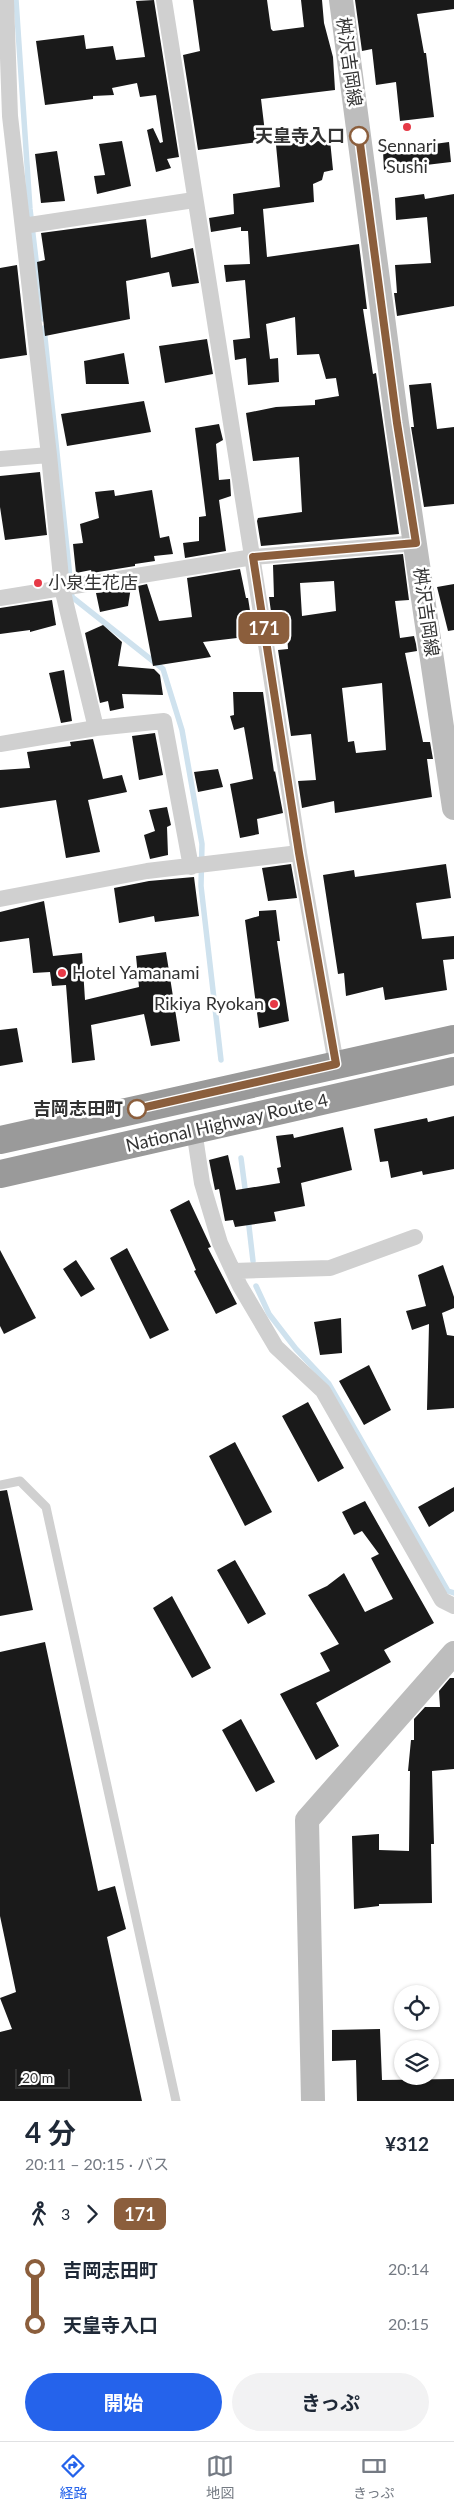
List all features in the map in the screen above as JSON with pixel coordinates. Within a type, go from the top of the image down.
[{"type":"highway","name":"National Highway Route 4","points":[[0,1140],[454,1039]]},
{"type":"highway","name":"National Highway Route 4","points":[[0,1174],[454,1071]]},
{"type":"main road","name":"桝沢吉岡線","points":[[341,0],[397,423],[454,808]]},
{"type":"main road","points":[[312,2101],[307,1820],[454,1653]]},
{"type":"street","points":[[6,0],[5,117],[24,226],[62,588],[96,728]]},
{"type":"street","points":[[164,0],[194,200],[253,557],[299,853],[336,1064]]},
{"type":"street","points":[[24,226],[194,200]]},
{"type":"street","points":[[0,459],[49,455]]},
{"type":"street","points":[[0,598],[253,557],[416,543]]},
{"type":"street","points":[[0,744],[96,728],[164,721],[192,867]]},
{"type":"street","points":[[0,899],[147,871],[299,853]]},
{"type":"street","points":[[194,1130],[202,1183],[220,1243],[233,1271],[276,1347],[323,1391],[442,1600],[454,1606]]},
{"type":"street","points":[[233,1271],[330,1268],[415,1237]]},
{"type":"lane","points":[[0,1485],[20,1481],[46,1507],[176,2101]]},
{"type":"building","points":[[154,0],[179,157],[167,159],[171,168],[156,172],[147,130],[153,128],[160,143],[163,142],[156,95],[140,97],[137,83],[112,88],[114,95],[93,96],[93,99],[45,105],[36,41],[84,35],[86,49],[113,46],[116,60],[145,57],[136,1]]},
{"type":"building","points":[[193,0],[267,0],[271,29],[273,31],[304,27],[301,0],[322,0],[324,23],[333,57],[335,90],[261,99],[266,141],[198,150],[183,55],[200,51]]},
{"type":"building","points":[[355,0],[454,0],[454,9],[417,14],[424,53],[426,53],[434,117],[400,121],[396,82],[376,85],[372,49],[362,51]]},
{"type":"building","points":[[330,140],[333,170],[324,172],[322,180],[313,184],[314,202],[263,209],[267,257],[359,244],[367,309],[363,309],[373,374],[376,373],[399,534],[261,546],[258,518],[302,512],[299,457],[253,461],[246,413],[276,407],[315,405],[315,400],[339,396],[336,378],[326,379],[319,354],[297,355],[295,317],[266,324],[270,359],[278,358],[279,382],[248,385],[246,358],[235,360],[233,340],[250,338],[245,280],[226,282],[224,265],[250,264],[248,231],[241,231],[241,227],[211,232],[209,218],[234,214],[233,194],[280,187],[276,145]]},
{"type":"building","points":[[122,141],[131,186],[97,194],[94,176],[105,175],[99,144]]},
{"type":"building","points":[[449,142],[451,162],[384,170],[383,151]]},
{"type":"building","points":[[57,151],[65,201],[41,203],[35,154]]},
{"type":"building","points":[[424,194],[425,199],[454,194],[454,306],[397,316],[394,293],[397,293],[395,265],[431,263],[427,217],[396,220],[395,198]]},
{"type":"building","points":[[146,219],[151,258],[193,248],[199,283],[172,287],[169,272],[126,281],[130,319],[45,336],[37,262],[45,260],[41,233]]},
{"type":"building","points":[[17,265],[27,355],[0,359],[0,268]]},
{"type":"building","points":[[207,339],[213,374],[165,383],[159,346]]},
{"type":"building","points":[[124,353],[129,384],[86,384],[84,361]]},
{"type":"building","points":[[431,383],[437,429],[454,427],[454,504],[424,507],[411,427],[414,427],[409,385]]},
{"type":"building","points":[[144,401],[151,432],[67,446],[61,414]]},
{"type":"building","points":[[219,424],[223,440],[216,444],[219,480],[230,479],[231,496],[219,500],[226,551],[185,558],[183,543],[199,541],[199,517],[206,516],[195,428]]},
{"type":"building","points":[[40,472],[47,535],[5,540],[0,507],[0,476]]},
{"type":"building","points":[[114,490],[115,496],[152,490],[160,538],[169,536],[173,554],[154,556],[155,561],[135,564],[135,566],[92,573],[91,570],[76,573],[73,544],[83,543],[80,524],[99,518],[95,492]]},
{"type":"building","points":[[403,554],[409,600],[395,601],[400,638],[414,636],[416,644],[417,651],[405,653],[423,742],[430,742],[433,759],[427,759],[432,797],[335,813],[334,801],[302,808],[298,781],[316,780],[311,734],[291,736],[278,650],[288,649],[286,620],[272,619],[269,597],[274,597],[273,565]],"holes":[[[334,581],[336,611],[302,616],[300,583]],[[382,683],[386,750],[356,753],[354,741],[348,742],[342,688]]]},
{"type":"building","points":[[240,569],[246,598],[248,598],[254,636],[203,642],[211,657],[153,666],[138,586],[147,584],[159,621],[192,617],[187,578]]},
{"type":"building","points":[[454,584],[454,630],[448,631],[437,587]]},
{"type":"building","points":[[131,587],[128,606],[100,612],[96,593]]},
{"type":"building","points":[[52,600],[56,625],[30,632],[30,630],[0,634],[0,608]]},
{"type":"building","points":[[103,625],[122,642],[118,666],[154,669],[160,675],[163,695],[122,694],[124,708],[110,711],[108,701],[100,703],[85,633]]},
{"type":"building","points":[[64,670],[72,721],[61,723],[49,673]]},
{"type":"building","points":[[233,692],[263,692],[274,772],[283,813],[257,819],[259,834],[240,838],[230,784],[253,779],[244,727],[234,730],[230,716],[234,715]]},
{"type":"building","points":[[155,733],[163,775],[139,780],[132,736]]},
{"type":"building","points":[[93,739],[103,779],[122,775],[127,792],[88,800],[100,852],[66,858],[56,800],[0,808],[0,770],[30,768],[27,752],[71,746],[70,742]]},
{"type":"building","points":[[218,769],[223,787],[198,792],[194,772]]},
{"type":"building","points":[[167,807],[171,825],[167,827],[168,855],[150,859],[144,835],[155,831],[149,810]]},
{"type":"building","points":[[291,864],[297,898],[268,901],[262,868]]},
{"type":"building","points":[[446,864],[451,898],[416,903],[422,939],[454,936],[454,959],[443,960],[447,990],[385,1000],[383,987],[346,996],[344,973],[338,974],[323,875],[354,870],[355,877]]},
{"type":"building","points":[[194,877],[199,916],[155,922],[154,916],[119,923],[114,888],[149,881]]},
{"type":"building","points":[[44,901],[53,956],[82,953],[85,1000],[139,987],[136,956],[166,952],[180,1041],[151,1046],[144,1014],[91,1025],[95,1060],[72,1063],[66,985],[52,986],[50,972],[33,973],[29,938],[0,942],[0,912]]},
{"type":"building","points":[[276,910],[280,941],[277,941],[289,1021],[259,1028],[245,920],[259,916],[259,911]]},
{"type":"building","points":[[17,1028],[23,1062],[0,1066],[0,1030]]},
{"type":"building","points":[[454,1116],[454,1169],[423,1175],[422,1171],[391,1178],[388,1161],[380,1162],[374,1129],[427,1118],[428,1122]]},
{"type":"building","points":[[343,1127],[352,1170],[301,1183],[305,1206],[274,1212],[276,1221],[235,1227],[233,1220],[225,1221],[219,1189],[215,1190],[209,1160],[228,1155],[236,1190],[280,1183],[277,1168],[281,1167],[276,1136],[293,1134],[294,1138]]},
{"type":"building","points":[[189,1200],[211,1247],[208,1248],[237,1304],[216,1314],[194,1271],[196,1270],[170,1210]]},
{"type":"building","points":[[127,1248],[169,1330],[150,1339],[110,1258]]},
{"type":"building","points":[[0,1250],[36,1318],[4,1334],[0,1326]]},
{"type":"building","points":[[76,1260],[95,1289],[81,1297],[63,1269]]},
{"type":"building","points":[[443,1265],[454,1297],[454,1308],[442,1313],[447,1335],[454,1336],[454,1408],[427,1410],[429,1324],[412,1330],[406,1311],[426,1306],[418,1275]]},
{"type":"building","points":[[341,1318],[342,1353],[320,1355],[314,1322]]},
{"type":"building","points":[[369,1365],[391,1410],[364,1425],[339,1381]]},
{"type":"building","points":[[308,1402],[344,1468],[318,1482],[282,1416]]},
{"type":"building","points":[[235,1442],[272,1512],[245,1526],[209,1456]]},
{"type":"building","points":[[454,1487],[454,1511],[429,1527],[418,1507]]},
{"type":"building","points":[[7,1490],[33,1610],[0,1616],[0,1491]]},
{"type":"building","points":[[365,1501],[434,1623],[384,1650],[391,1662],[316,1703],[339,1746],[316,1760],[280,1694],[330,1671],[320,1653],[339,1644],[308,1595],[327,1586],[344,1573],[365,1612],[393,1599],[371,1558],[379,1554],[362,1531],[354,1535],[342,1512]]},
{"type":"building","points":[[235,1560],[266,1614],[248,1624],[217,1570]]},
{"type":"building","points":[[172,1596],[211,1668],[192,1678],[153,1608]]},
{"type":"building","points":[[45,1642],[98,1891],[115,1886],[126,1929],[107,1937],[142,2101],[0,2101],[0,2032],[12,2029],[0,1998],[16,1992],[0,1916],[0,1652]]},
{"type":"building","points":[[450,1678],[454,1678],[454,1769],[432,1771],[434,1844],[431,1844],[432,1903],[379,1904],[379,1906],[354,1909],[352,1836],[379,1834],[379,1850],[409,1851],[410,1771],[408,1771],[411,1740],[414,1740],[414,1719],[425,1707],[440,1707],[439,1691]]},
{"type":"building","points":[[241,1719],[275,1782],[256,1792],[222,1730]]},
{"type":"building","points":[[380,2029],[382,2080],[394,2080],[394,2085],[439,2085],[439,2079],[454,2079],[454,2101],[357,2101],[356,2060],[332,2061],[332,2030]]},
{"type":"waterway","points":[[16,0],[30,209],[43,319]]},
{"type":"waterway","points":[[44,328],[72,597],[163,669],[182,730],[202,844],[201,886],[221,1060]]},
{"type":"waterway","points":[[241,1158],[246,1196]]},
{"type":"waterway","points":[[248,1218],[253,1261]]},
{"type":"waterway","points":[[256,1286],[269,1314],[296,1349],[329,1384],[448,1591],[454,1593]]},
{"type":"bus line","name":"171","points":[[137,1109],[336,1064],[299,853],[253,557],[416,543],[397,423],[359,136]]},
{"type":"place","name":"Sennari Sushi","points":[[407,127]]},
{"type":"place","name":"天皇寺入口","points":[[359,136]]},
{"type":"place","name":"小泉生花店","points":[[38,583]]},
{"type":"place","name":"Hotel Yamanami","points":[[62,973]]},
{"type":"place","name":"Rikiya Ryokan","points":[[274,1004]]},
{"type":"place","name":"吉岡志田町","points":[[137,1109]]}]
